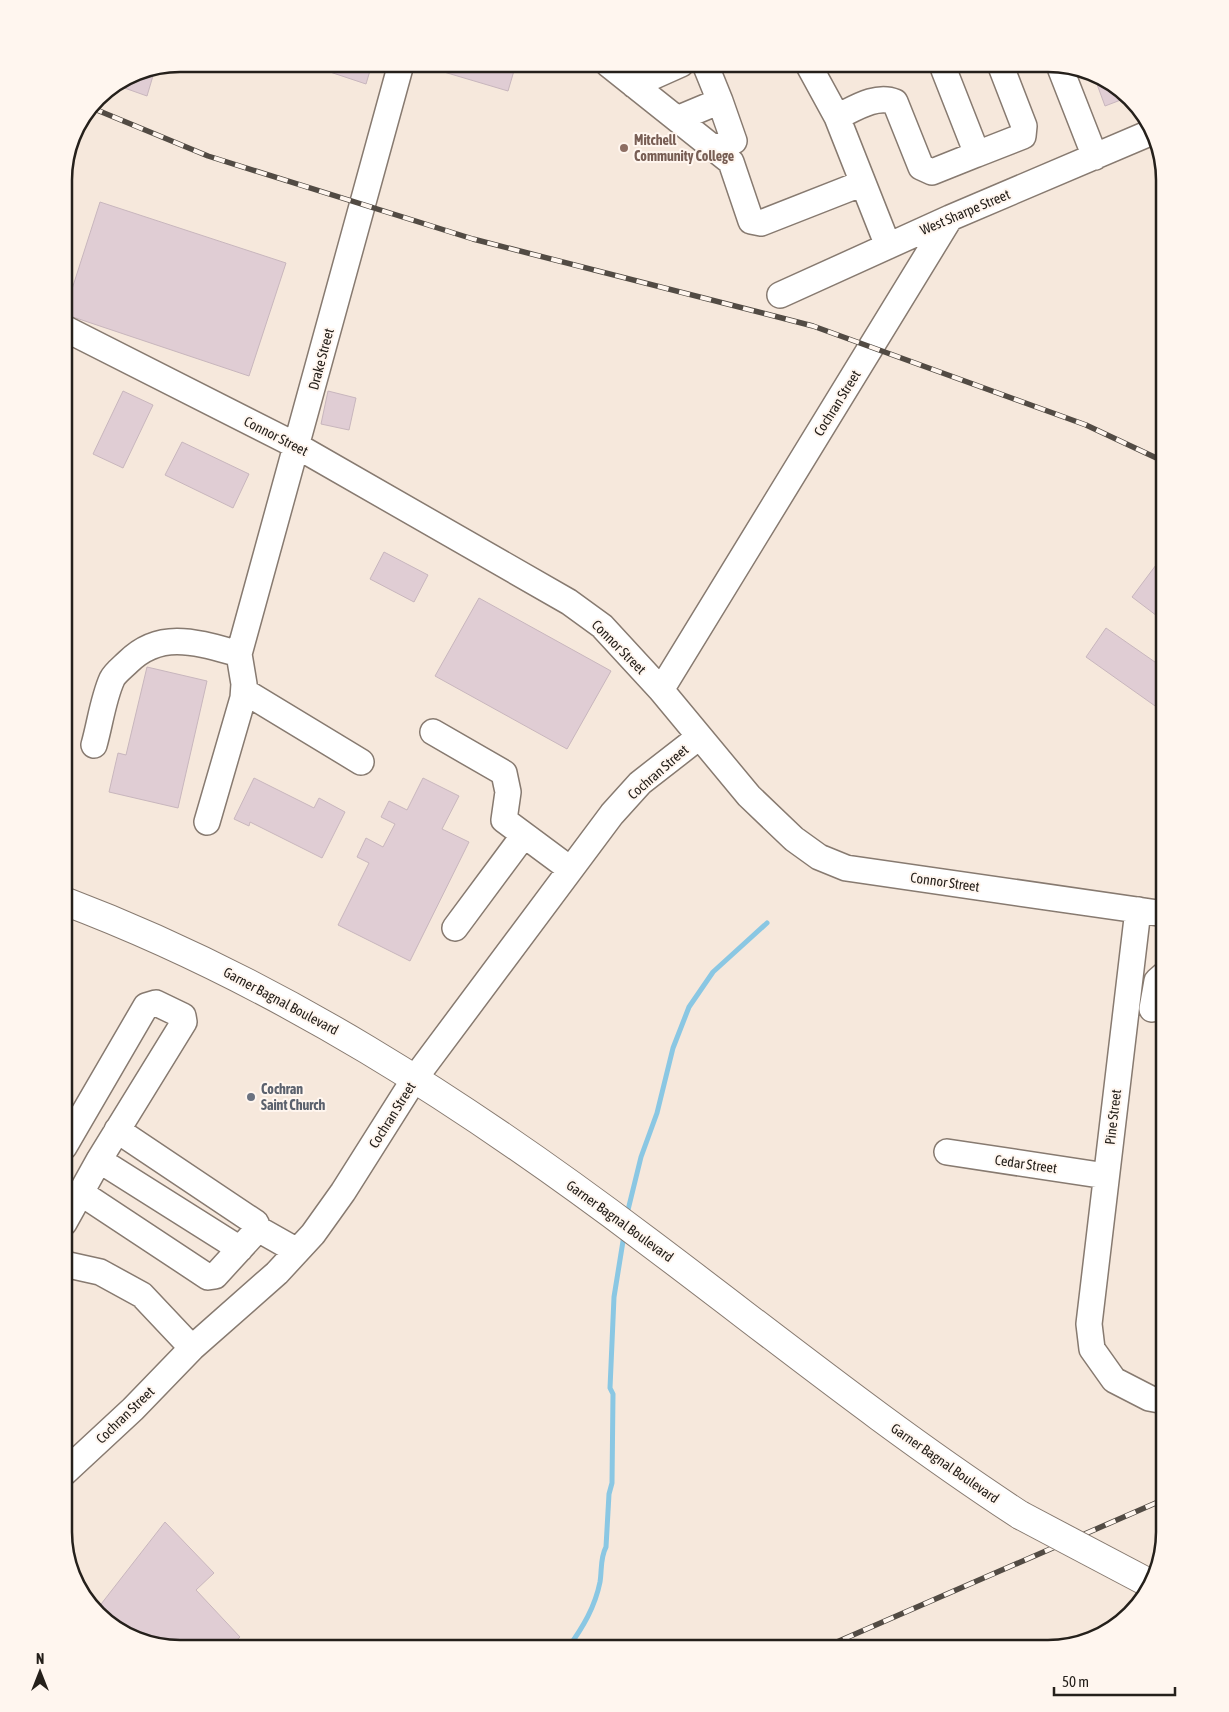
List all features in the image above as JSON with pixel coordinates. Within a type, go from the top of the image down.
[{"type":"highway","name":"Garner Bagnal Boulevard","points":[[73,905],[116,922],[257,986],[337,1030],[415,1078],[496,1132],[618,1219],[898,1432],[1020,1515],[1145,1580]]},
{"type":"street","name":"Drake Street","points":[[239,654],[298,446],[399,73]]},
{"type":"street","points":[[620,73],[731,162],[751,221],[760,223],[863,183]]},
{"type":"street","points":[[634,84],[660,73]]},
{"type":"street","points":[[709,73],[734,141],[713,148]]},
{"type":"street","points":[[813,73],[836,117],[888,246]]},
{"type":"street","points":[[945,73],[977,154]]},
{"type":"street","points":[[836,117],[864,104],[886,98],[895,102],[920,166],[932,172],[1023,136],[1024,126],[1003,73]]},
{"type":"street","points":[[1062,74],[1095,157]]},
{"type":"street","points":[[677,119],[720,101]]},
{"type":"street","name":"West Sharpe Street","points":[[780,295],[950,218],[1146,135]]},
{"type":"street","name":"Cochran Street","points":[[661,690],[950,218]]},
{"type":"street","name":"Connor Street","points":[[73,333],[298,446],[569,602],[602,626],[661,690],[749,796],[794,840],[819,857],[846,868],[1156,913]]},
{"type":"street","points":[[94,745],[112,678],[135,655],[156,645],[177,640],[239,654],[244,691],[207,822]]},
{"type":"street","points":[[244,691],[360,762]]},
{"type":"street","points":[[433,732],[504,773],[508,792],[504,820],[570,869]]},
{"type":"street","name":"Cochran Street","points":[[73,1465],[133,1409],[192,1348],[277,1272],[313,1234],[343,1192],[415,1078],[612,814],[640,783],[699,737]]},
{"type":"street","points":[[456,928],[524,835]]},
{"type":"street","name":"Pine Street","points":[[1138,910],[1089,1324],[1092,1349],[1114,1380],[1149,1398],[1156,1399]]},
{"type":"street","points":[[73,1132],[146,1006],[156,1003],[183,1016],[184,1022],[73,1200]]},
{"type":"street","points":[[1126,1005],[1156,1010]]},
{"type":"street","points":[[117,1130],[256,1223],[258,1229],[298,1251]]},
{"type":"street","name":"Cedar Street","points":[[947,1152],[1106,1176]]},
{"type":"street","points":[[99,1160],[240,1250]]},
{"type":"street","points":[[73,1207],[208,1277],[215,1276],[258,1229]]},
{"type":"street","points":[[73,1266],[100,1272],[142,1295],[192,1348]]},
{"type":"building","points":[[333,73],[369,73],[366,84]]},
{"type":"building","points":[[447,73],[513,73],[508,91]]},
{"type":"building","points":[[153,76],[147,96],[125,88]]},
{"type":"building","points":[[1097,85],[1120,100],[1105,106]]},
{"type":"building","points":[[100,202],[286,263],[249,376],[73,317],[73,286]]},
{"type":"building","points":[[123,391],[153,405],[123,468],[93,454]]},
{"type":"building","points":[[328,391],[356,398],[349,430],[321,424]]},
{"type":"building","points":[[182,442],[249,474],[233,508],[165,475]]},
{"type":"building","points":[[384,552],[428,575],[414,602],[370,579]]},
{"type":"building","points":[[1156,565],[1156,615],[1132,597]]},
{"type":"building","points":[[479,598],[611,671],[567,749],[435,676]]},
{"type":"building","points":[[1106,628],[1156,663],[1156,707],[1086,657]]},
{"type":"building","points":[[147,667],[207,681],[178,808],[109,792],[118,753],[126,755]]},
{"type":"building","points":[[254,778],[314,808],[319,798],[345,812],[322,858],[250,822],[249,826],[234,819]]},
{"type":"building","points":[[423,778],[459,796],[442,829],[469,842],[410,961],[338,925],[369,863],[357,857],[366,838],[383,847],[395,824],[381,817],[389,801],[407,810]]},
{"type":"building","points":[[165,1522],[214,1573],[196,1590],[240,1637],[238,1639],[174,1639],[153,1636],[127,1625],[101,1604]]},
{"type":"waterway","points":[[627,1214],[641,1157],[657,1113],[673,1048],[689,1007],[713,972],[767,923]]},
{"type":"waterway","points":[[573,1639],[595,1600],[606,1547],[609,1494],[612,1483],[613,1394],[610,1388],[614,1297],[624,1235]]},
{"type":"railway","points":[[98,110],[208,156],[473,239],[813,326],[1086,425],[1156,458]]},
{"type":"railway","points":[[842,1640],[1156,1503]]},
{"type":"place","name":"Mitchell Community College","points":[[624,148]]},
{"type":"place","name":"Cochran Saint Church","points":[[251,1097]]}]
